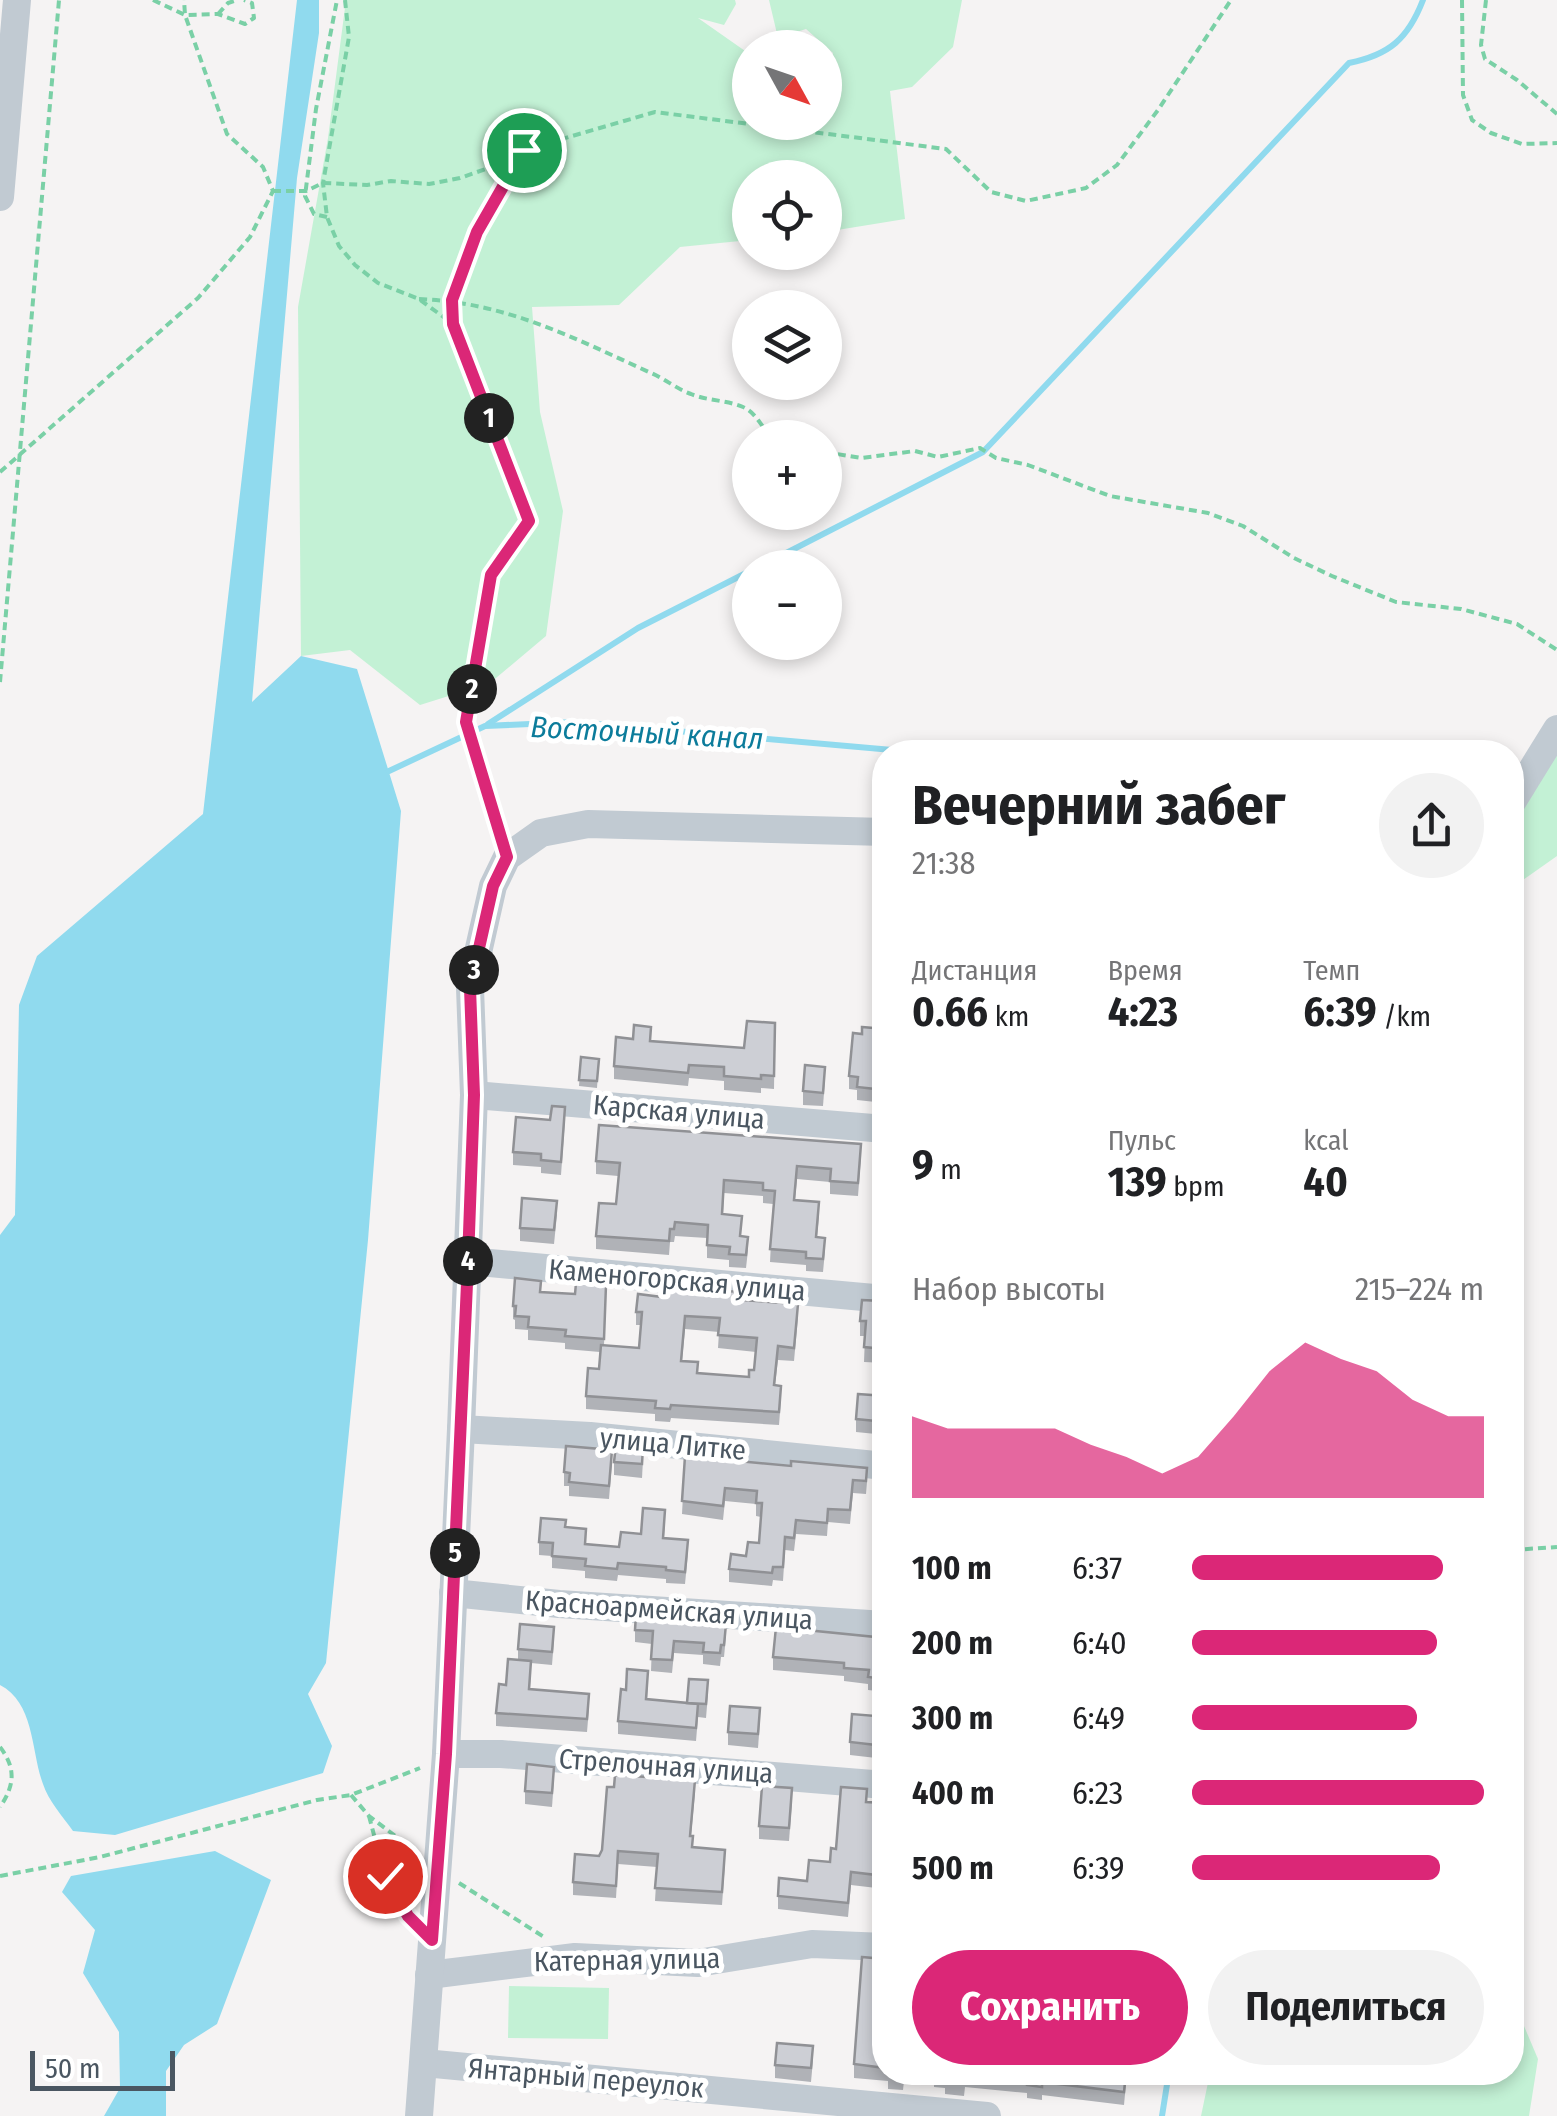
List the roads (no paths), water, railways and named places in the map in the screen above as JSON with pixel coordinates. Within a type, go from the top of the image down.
[{"type":"street","points":[[0,197],[12,1]]},
{"type":"street","points":[[1524,783],[1557,729]]},
{"type":"street","points":[[418,2116],[446,1754],[454,1593],[474,1095],[470,988],[493,886],[507,857],[541,834],[588,824],[872,832]]},
{"type":"street","name":"Карская улица","points":[[474,1095],[872,1128]]},
{"type":"street","name":"Каменогорская улица","points":[[468,1261],[872,1298]]},
{"type":"street","name":"улица Литке","points":[[461,1429],[590,1436],[872,1465]]},
{"type":"street","name":"Красноармейская улица","points":[[454,1593],[872,1625]]},
{"type":"street","name":"Стрелочная улица","points":[[446,1754],[520,1755],[872,1784]]},
{"type":"street","name":"Катерная улица","points":[[429,1975],[575,1957],[698,1963],[812,1944],[872,1947]]},
{"type":"street","name":"Янтарный переулок","points":[[424,2063],[986,2116]]},
{"type":"water","points":[[297,0],[319,0],[319,33],[297,178],[252,702],[301,656],[357,669],[401,811],[368,1240],[326,1663],[308,1694],[332,1746],[323,1773],[115,1835],[73,1831],[45,1790],[20,1704],[0,1685],[0,1235],[15,1215],[19,1005],[37,956],[203,814]]},
{"type":"water","points":[[215,1851],[271,1880],[217,2024],[184,2045],[166,2071],[166,2116],[104,2116],[120,2088],[119,2032],[83,1973],[95,1930],[62,1892],[71,1876]]},
{"type":"waterway","points":[[792,550],[983,452],[1349,63],[1386,50],[1404,35],[1423,0]]},
{"type":"waterway","points":[[488,724],[638,628],[732,580]]},
{"type":"waterway","name":"Восточный канал","points":[[389,771],[485,726],[574,722],[872,748]]},
{"type":"waterway","name":"Восточный канал","points":[[1162,2116],[1167,2085]]}]
